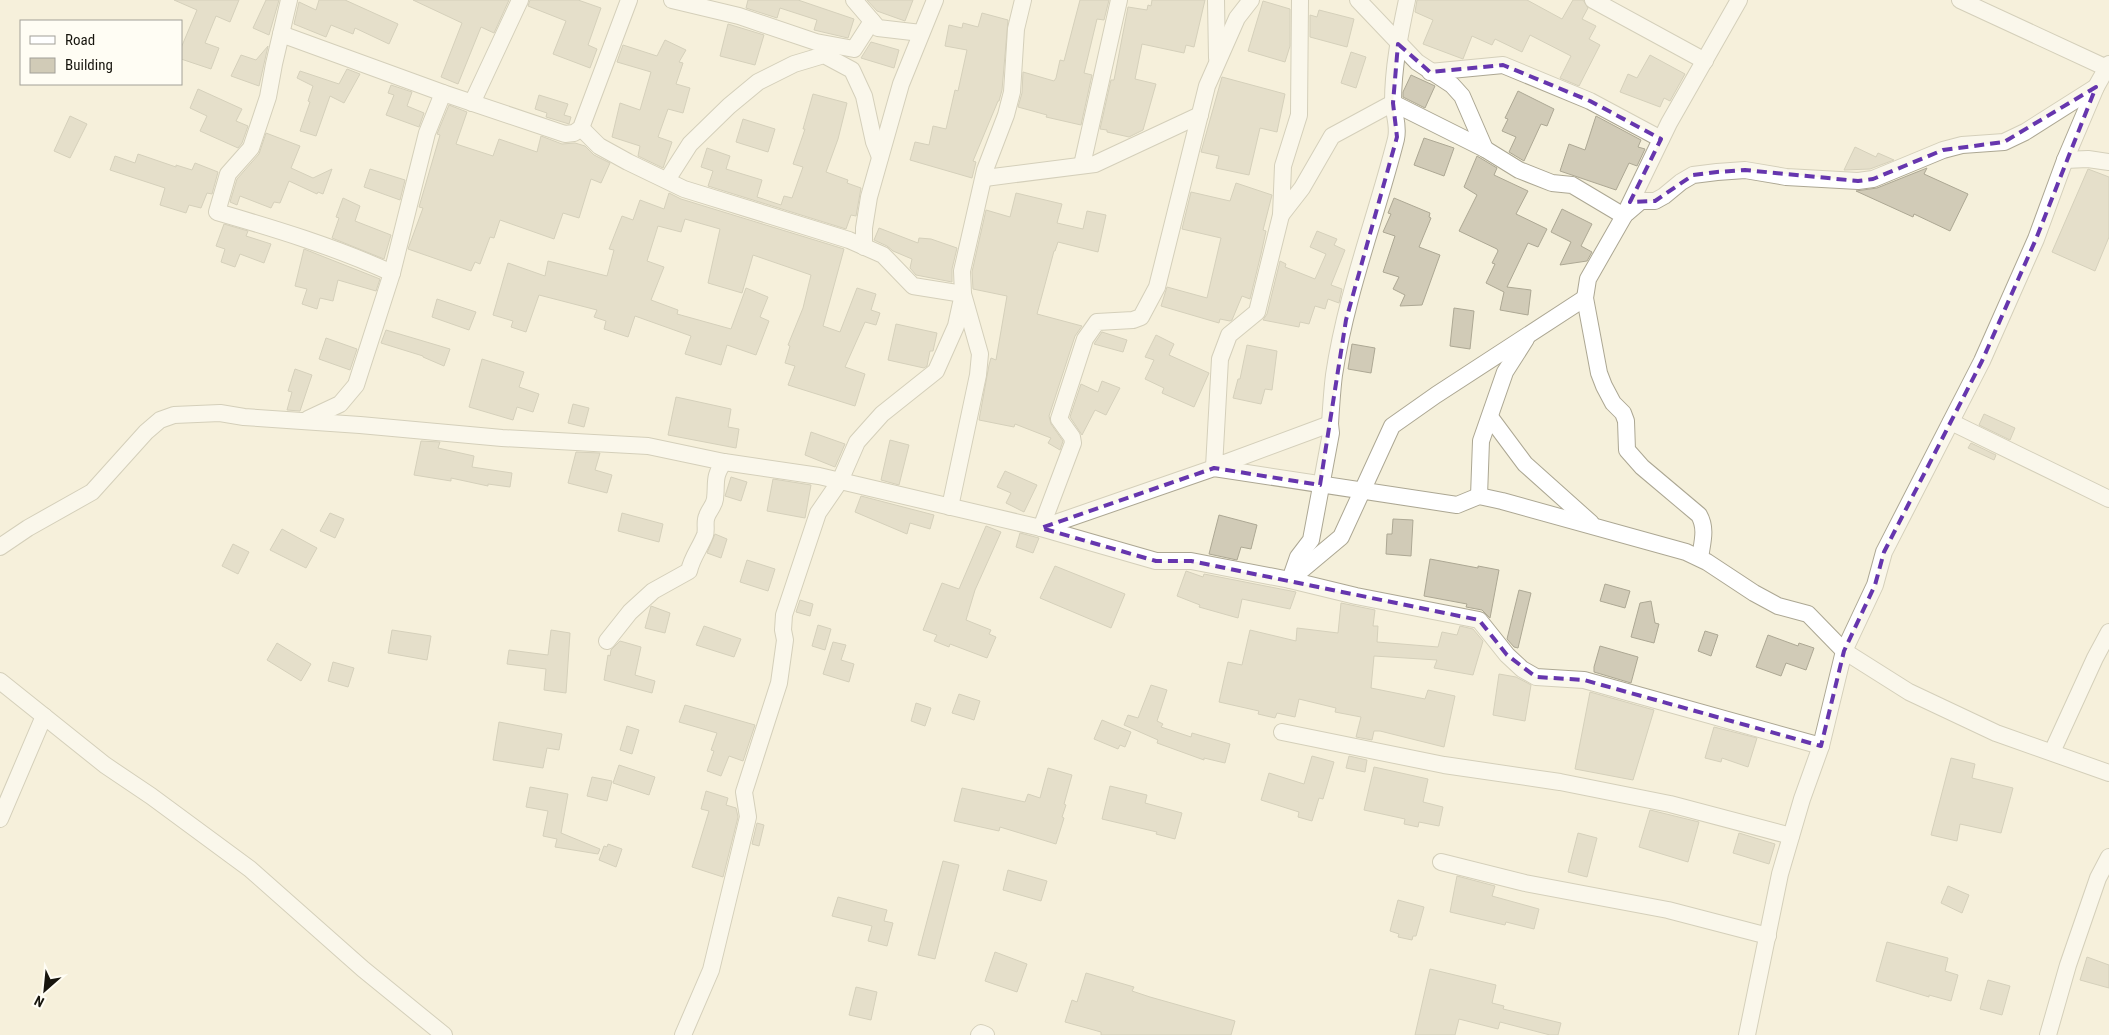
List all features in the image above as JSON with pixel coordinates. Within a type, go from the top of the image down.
[{"type":"street","points":[[289,0],[268,98],[251,148],[228,174],[217,212],[289,233],[357,257],[392,273]]},
{"type":"street","points":[[472,103],[520,0]]},
{"type":"street","points":[[281,34],[443,93],[565,134],[574,133],[581,128],[629,0]]},
{"type":"street","points":[[672,0],[739,16],[816,42],[854,49]]},
{"type":"street","points":[[854,0],[878,28],[921,33]]},
{"type":"street","points":[[864,246],[869,197],[901,84],[935,0]]},
{"type":"street","points":[[950,507],[978,375],[980,354],[963,294],[962,271],[972,220],[985,178],[985,170],[1006,116],[1012,92],[1016,29],[1023,0]]},
{"type":"street","points":[[1082,166],[1119,0]]},
{"type":"street","points":[[1216,0],[1218,63]]},
{"type":"street","points":[[1041,528],[1073,444],[1072,437],[1059,420],[1085,339],[1097,322],[1134,320],[1141,317],[1157,287],[1207,86],[1237,18],[1251,0]]},
{"type":"street","points":[[1300,0],[1299,115],[1283,166],[1281,215],[1257,312],[1230,335],[1220,359],[1214,467],[1330,424]]},
{"type":"street","points":[[1358,0],[1398,44],[1430,72],[1452,85],[1462,96],[1484,149]]},
{"type":"street","points":[[1290,580],[1298,558],[1311,540],[1331,433],[1334,375],[1368,233],[1397,137],[1397,120],[1393,103],[1398,44],[1407,0]]},
{"type":"street","points":[[1593,0],[1704,61]]},
{"type":"street","points":[[1700,558],[1704,534],[1703,522],[1699,515],[1642,467],[1627,450],[1626,421],[1623,413],[1613,403],[1602,380],[1585,298],[1588,280],[1624,216],[1661,139],[1740,0]]},
{"type":"street","points":[[1746,1035],[1780,874],[1802,799],[1821,746],[1844,651],[1875,585],[1884,552],[1982,361],[2032,248],[2065,160],[2096,87],[2108,67],[1960,0]]},
{"type":"street","points":[[872,21],[854,49],[852,70],[864,96],[874,142],[880,157]]},
{"type":"street","points":[[667,180],[690,144],[729,106],[758,82],[794,64],[824,55],[852,70]]},
{"type":"street","points":[[1430,72],[1503,65],[1590,101],[1661,139]]},
{"type":"street","points":[[1624,216],[1642,201],[1655,201],[1693,175],[1745,170],[1786,177],[1858,182],[1873,178],[1943,150],[1962,145],[2004,142],[2024,132],[2096,87]]},
{"type":"street","points":[[303,421],[340,404],[356,385],[392,273],[427,134],[443,93]]},
{"type":"street","points":[[1281,215],[1302,188],[1332,136],[1393,103]]},
{"type":"street","points":[[1393,103],[1484,149],[1519,170],[1552,183],[1572,185],[1624,216]]},
{"type":"street","points":[[985,178],[1095,164],[1200,115]]},
{"type":"street","points":[[581,128],[599,146],[684,189],[850,240],[883,255],[913,286],[963,294]]},
{"type":"street","points":[[2065,160],[2088,159],[2109,162]]},
{"type":"street","points":[[683,1035],[710,970],[748,817],[744,792],[779,683],[784,640],[784,615],[818,513],[840,481],[857,442],[882,414],[936,371],[956,326],[963,294]]},
{"type":"street","points":[[1290,580],[1341,537],[1392,426],[1436,395],[1585,298]]},
{"type":"street","points":[[1479,496],[1481,441],[1505,372],[1528,335]]},
{"type":"street","points":[[0,547],[28,528],[92,492],[146,432],[160,420],[174,415],[220,413],[244,418],[303,421],[502,438],[648,446],[724,462],[819,476],[1041,528],[1156,561],[1191,561],[1479,620],[1507,655],[1522,669],[1536,677],[1584,680],[1821,746]]},
{"type":"street","points":[[1490,417],[1525,464],[1594,526]]},
{"type":"street","points":[[1951,422],[2109,499]]},
{"type":"street","points":[[606,641],[630,612],[653,591],[689,571],[692,557],[699,548],[706,533],[706,517],[715,499],[717,471],[724,462]]},
{"type":"street","points":[[1041,528],[1214,468],[1457,505],[1479,496],[1502,501],[1686,552],[1700,558],[1754,593],[1778,606],[1808,614],[1844,651],[1909,692],[1996,733],[2109,773]]},
{"type":"street","points":[[2052,752],[2109,632]]},
{"type":"street","points":[[0,681],[105,765],[151,796],[250,869],[435,1032]]},
{"type":"street","points":[[0,819],[44,716]]},
{"type":"street","points":[[1282,732],[1444,765],[1560,782],[1670,804],[1791,836]]},
{"type":"street","points":[[2048,1035],[2068,966],[2098,878],[2109,857]]},
{"type":"street","points":[[1441,862],[1525,883],[1668,910],[1768,936]]},
{"type":"street","points":[[979,1035],[981,1033],[986,1035]]},
{"type":"highlighted area","points":[[1398,44],[1430,72],[1503,65],[1590,101],[1661,139],[1630,202],[1655,201],[1693,175],[1717,172],[1745,170],[1858,181],[1873,179],[1943,150],[2004,142],[2096,87],[2036,239],[1982,361],[1884,552],[1875,585],[1844,651],[1821,746],[1584,680],[1536,677],[1507,655],[1479,620],[1191,561],[1156,561],[1041,528],[1214,468],[1320,485],[1346,320],[1397,137],[1393,103]]},
{"type":"building","points":[[174,0],[239,0],[230,22],[216,16],[205,43],[219,48],[211,69],[182,59],[182,46],[197,10]]},
{"type":"building","points":[[266,0],[279,0],[269,35],[253,28]]},
{"type":"building","points":[[319,0],[345,0],[398,24],[389,44],[355,28],[353,34],[331,25],[326,37],[294,24],[299,2],[316,10]]},
{"type":"building","points":[[413,0],[509,0],[494,33],[481,27],[458,84],[441,77],[462,23]]},
{"type":"building","points":[[530,0],[578,0],[601,8],[588,45],[597,49],[590,68],[553,54],[566,21],[528,6]]},
{"type":"building","points":[[748,0],[798,0],[854,19],[848,38],[814,30],[817,20],[780,8],[777,18],[746,8]]},
{"type":"building","points":[[867,0],[913,0],[905,21],[877,11]]},
{"type":"building","points":[[1080,0],[1109,0],[1104,20],[1097,19],[1084,73],[1092,75],[1081,125],[1046,117],[1047,115],[1018,107],[1022,93],[1023,72],[1054,81],[1056,78],[1060,60],[1064,61]]},
{"type":"building","points":[[1152,0],[1205,0],[1194,47],[1186,45],[1184,53],[1142,44],[1135,79],[1156,84],[1143,130],[1129,137],[1107,132],[1107,130],[1100,129],[1111,80],[1114,80],[1128,7],[1147,10],[1148,5],[1151,6]]},
{"type":"building","points":[[1417,0],[1527,0],[1562,19],[1573,0],[1583,0],[1588,8],[1582,19],[1596,26],[1589,39],[1600,45],[1579,86],[1560,78],[1571,56],[1530,35],[1522,52],[1495,39],[1492,45],[1472,36],[1463,59],[1423,44],[1433,20],[1415,12]]},
{"type":"building","points":[[1263,1],[1290,9],[1290,46],[1285,62],[1248,51]]},
{"type":"building","points":[[1319,10],[1354,19],[1347,47],[1310,37],[1310,15],[1317,17]]},
{"type":"building","points":[[982,13],[1008,20],[1002,90],[973,161],[976,162],[972,178],[910,160],[915,142],[929,145],[933,126],[946,129],[955,90],[958,91],[967,50],[945,46],[949,25],[962,28],[963,23],[978,27]]},
{"type":"building","points":[[728,24],[764,35],[755,65],[720,56]]},
{"type":"building","points":[[665,40],[686,50],[679,62],[683,63],[676,84],[690,88],[683,113],[668,109],[658,137],[672,142],[663,168],[638,156],[640,146],[612,137],[620,103],[640,110],[651,72],[617,62],[623,45],[657,56]]},
{"type":"building","points":[[871,42],[899,50],[894,68],[861,58]]},
{"type":"building","points":[[268,46],[259,86],[231,76],[241,55],[256,60]]},
{"type":"building","points":[[1351,52],[1366,57],[1356,88],[1341,83]]},
{"type":"building","points":[[1650,55],[1685,74],[1670,101],[1664,98],[1660,107],[1620,92],[1628,74],[1637,78]]},
{"type":"building","points":[[347,69],[360,74],[344,103],[330,96],[316,136],[300,131],[310,102],[308,101],[313,86],[297,78],[300,71],[339,84]]},
{"type":"building","points":[[1411,75],[1435,86],[1425,108],[1403,97],[1403,92]]},
{"type":"building","points":[[1222,77],[1285,94],[1277,132],[1260,128],[1249,175],[1216,168],[1219,156],[1201,152]]},
{"type":"building","points":[[391,85],[412,92],[407,106],[424,113],[419,127],[386,115],[394,95],[388,93]]},
{"type":"building","points":[[198,89],[242,109],[236,121],[248,126],[242,143],[238,148],[200,131],[207,116],[190,108]]},
{"type":"building","points":[[1518,91],[1554,109],[1547,126],[1541,124],[1524,161],[1509,152],[1516,137],[1502,131],[1508,119],[1505,118]]},
{"type":"building","points":[[813,94],[847,103],[838,139],[826,172],[848,180],[847,183],[861,188],[856,216],[851,215],[846,229],[708,186],[713,171],[701,167],[707,148],[730,156],[726,169],[762,180],[757,197],[781,205],[784,196],[792,198],[803,167],[793,164],[805,129],[803,129]]},
{"type":"building","points":[[539,95],[568,104],[564,115],[571,117],[569,124],[546,117],[547,113],[535,109]]},
{"type":"building","points":[[449,105],[467,112],[456,144],[493,156],[499,139],[537,152],[541,136],[562,144],[575,143],[585,146],[594,155],[610,163],[601,183],[591,179],[579,218],[563,213],[554,239],[500,220],[494,238],[490,237],[480,264],[475,262],[471,271],[408,249],[423,208],[419,207],[440,135],[437,134]]},
{"type":"building","points":[[70,116],[87,124],[70,158],[54,151]]},
{"type":"building","points":[[1596,116],[1641,140],[1638,147],[1645,149],[1637,166],[1629,163],[1616,190],[1560,171],[1569,144],[1585,150]]},
{"type":"building","points":[[743,119],[775,129],[768,152],[736,142]]},
{"type":"building","points":[[266,133],[300,146],[291,168],[313,178],[332,169],[323,194],[318,192],[317,194],[289,181],[280,203],[274,202],[271,208],[240,196],[237,205],[230,202],[237,179],[259,154]]},
{"type":"building","points":[[1424,138],[1454,148],[1444,176],[1414,165]]},
{"type":"building","points":[[1855,147],[1876,157],[1878,153],[1894,160],[1870,169],[1844,170]]},
{"type":"building","points":[[138,154],[176,167],[176,165],[192,170],[195,163],[218,172],[212,194],[207,193],[201,208],[189,205],[186,213],[160,205],[165,188],[110,170],[115,156],[135,163]]},
{"type":"building","points":[[1477,156],[1497,168],[1494,175],[1528,191],[1516,214],[1547,229],[1538,247],[1528,243],[1507,287],[1531,290],[1528,315],[1500,310],[1504,292],[1486,283],[1495,264],[1492,263],[1498,251],[1497,249],[1459,231],[1477,195],[1464,187]]},
{"type":"building","points":[[1927,168],[1924,174],[1968,194],[1950,231],[1914,214],[1913,217],[1856,191],[1877,188]]},
{"type":"building","points":[[370,169],[405,180],[400,200],[364,187]]},
{"type":"building","points":[[2088,169],[2109,177],[2109,237],[2095,271],[2052,252]]},
{"type":"building","points":[[1236,183],[1272,195],[1263,230],[1266,231],[1250,299],[1242,296],[1232,320],[1220,319],[1219,323],[1161,306],[1167,287],[1207,298],[1221,238],[1182,229],[1191,192],[1230,201]]},
{"type":"building","points":[[669,193],[681,199],[844,249],[823,326],[840,332],[857,288],[876,294],[871,310],[880,313],[876,325],[865,322],[845,367],[865,374],[855,406],[788,385],[795,366],[785,363],[790,346],[788,345],[803,308],[811,275],[753,255],[742,293],[708,283],[720,229],[685,219],[681,232],[658,226],[647,261],[664,267],[651,300],[678,310],[677,314],[731,329],[746,288],[768,297],[760,317],[769,321],[756,355],[727,345],[721,365],[685,354],[691,336],[635,316],[628,337],[604,329],[606,321],[594,317],[597,310],[539,295],[526,332],[511,327],[513,321],[493,315],[508,263],[545,276],[548,261],[607,276],[614,250],[609,249],[622,216],[633,220],[640,200],[664,209]]},
{"type":"building","points":[[1016,193],[1062,204],[1057,223],[1083,229],[1087,211],[1106,215],[1098,252],[1058,242],[1037,314],[1082,326],[1075,336],[1049,416],[1051,424],[1063,441],[1060,450],[1048,443],[1051,438],[1015,424],[1014,427],[979,420],[991,358],[996,360],[1007,296],[973,289],[972,272],[986,210],[1010,217]]},
{"type":"building","points":[[343,198],[360,206],[355,221],[391,235],[384,259],[332,238],[339,218],[336,217]]},
{"type":"building","points":[[1394,198],[1430,213],[1429,217],[1431,218],[1419,247],[1440,255],[1422,305],[1400,306],[1405,295],[1393,289],[1399,277],[1383,272],[1395,236],[1383,232],[1391,214],[1388,213]]},
{"type":"building","points":[[1562,209],[1592,224],[1581,246],[1592,252],[1587,261],[1560,265],[1571,242],[1551,232]]},
{"type":"building","points":[[224,224],[248,231],[246,236],[271,244],[264,263],[240,254],[235,267],[221,262],[225,249],[216,246]]},
{"type":"building","points":[[879,228],[918,243],[919,238],[931,239],[957,248],[952,269],[952,282],[916,275],[910,268],[912,259],[874,240]]},
{"type":"building","points":[[1317,231],[1337,239],[1334,245],[1345,250],[1331,285],[1342,289],[1339,303],[1328,299],[1325,309],[1315,306],[1309,324],[1300,322],[1299,327],[1263,320],[1267,314],[1280,261],[1286,264],[1285,267],[1315,279],[1326,254],[1310,247]]},
{"type":"building","points":[[304,249],[380,279],[376,291],[338,280],[333,301],[320,298],[317,309],[302,304],[307,289],[295,286]]},
{"type":"building","points":[[437,299],[476,312],[469,330],[432,317]]},
{"type":"building","points":[[1454,308],[1474,311],[1470,349],[1450,346]]},
{"type":"building","points":[[896,324],[937,333],[927,366],[924,368],[888,360]]},
{"type":"building","points":[[386,330],[450,349],[444,366],[423,356],[381,343]]},
{"type":"building","points":[[1102,332],[1127,340],[1123,352],[1094,344]]},
{"type":"building","points":[[1156,335],[1174,344],[1169,355],[1209,373],[1194,407],[1162,393],[1164,388],[1145,379],[1154,360],[1145,357]]},
{"type":"building","points":[[326,338],[357,349],[350,370],[319,359]]},
{"type":"building","points":[[1352,344],[1375,348],[1371,373],[1348,369]]},
{"type":"building","points":[[1247,345],[1277,351],[1272,390],[1265,389],[1261,404],[1233,398],[1238,379],[1240,379]]},
{"type":"building","points":[[482,359],[524,372],[519,387],[539,394],[533,412],[517,407],[513,420],[469,407]]},
{"type":"building","points":[[295,369],[312,375],[300,411],[287,410],[292,392],[288,391]]},
{"type":"building","points":[[1102,381],[1120,388],[1106,415],[1095,410],[1082,435],[1070,417],[1081,384],[1098,392]]},
{"type":"building","points":[[676,397],[731,409],[728,427],[739,429],[736,448],[668,435]]},
{"type":"building","points":[[573,404],[589,408],[584,427],[568,423]]},
{"type":"building","points":[[1984,414],[2015,428],[2010,440],[1979,425]]},
{"type":"building","points":[[811,432],[845,444],[835,467],[805,455]]},
{"type":"building","points":[[890,440],[909,445],[899,485],[881,480]]},
{"type":"building","points":[[421,441],[440,442],[438,448],[474,456],[472,467],[512,473],[510,487],[488,484],[488,486],[451,478],[451,481],[414,475]]},
{"type":"building","points":[[1971,443],[1996,455],[1994,460],[1968,448]]},
{"type":"building","points":[[576,452],[600,453],[595,470],[612,475],[607,493],[568,483]]},
{"type":"building","points":[[1005,471],[1037,485],[1024,512],[1006,503],[1011,493],[997,487]]},
{"type":"building","points":[[731,477],[747,482],[741,501],[725,496]]},
{"type":"building","points":[[773,479],[811,485],[805,518],[767,511]]},
{"type":"building","points":[[861,496],[934,515],[930,529],[910,523],[907,534],[855,512]]},
{"type":"building","points":[[330,513],[344,519],[335,538],[320,531]]},
{"type":"building","points":[[622,513],[663,524],[659,542],[618,531]]},
{"type":"building","points":[[1219,515],[1257,525],[1251,549],[1241,547],[1237,560],[1209,554]]},
{"type":"building","points":[[1393,519],[1413,520],[1411,556],[1386,554],[1387,534],[1392,534]]},
{"type":"building","points":[[986,526],[1001,532],[975,590],[966,620],[991,630],[989,634],[996,637],[987,658],[950,644],[949,647],[934,641],[937,635],[923,630],[942,583],[959,589]]},
{"type":"building","points":[[282,529],[317,548],[306,568],[270,550]]},
{"type":"building","points":[[1020,533],[1039,538],[1033,553],[1016,547]]},
{"type":"building","points":[[715,534],[727,539],[721,558],[707,553]]},
{"type":"building","points":[[233,544],[249,552],[238,574],[222,566]]},
{"type":"building","points":[[1430,559],[1499,570],[1490,618],[1482,610],[1466,607],[1467,604],[1424,596]]},
{"type":"building","points":[[747,560],[775,569],[768,591],[740,582]]},
{"type":"building","points":[[1055,566],[1125,594],[1111,628],[1040,598]]},
{"type":"building","points":[[1186,571],[1203,577],[1204,574],[1296,592],[1290,609],[1242,599],[1238,618],[1199,607],[1200,605],[1177,596]]},
{"type":"building","points":[[1605,584],[1630,591],[1625,608],[1600,601]]},
{"type":"building","points":[[1519,590],[1531,593],[1518,648],[1514,647],[1507,639]]},
{"type":"building","points":[[800,600],[813,604],[810,616],[796,612]]},
{"type":"building","points":[[1651,601],[1655,623],[1659,624],[1654,643],[1631,637],[1640,603]]},
{"type":"building","points":[[1341,603],[1375,610],[1373,626],[1378,626],[1377,642],[1438,647],[1442,632],[1457,635],[1460,626],[1473,629],[1483,641],[1473,675],[1434,668],[1437,660],[1374,656],[1371,688],[1425,699],[1428,690],[1455,696],[1444,747],[1380,731],[1374,731],[1372,740],[1356,737],[1361,717],[1335,712],[1336,708],[1299,699],[1295,717],[1277,713],[1275,718],[1258,714],[1259,711],[1219,702],[1228,662],[1242,665],[1250,630],[1296,641],[1297,628],[1338,633]]},
{"type":"building","points":[[651,606],[670,613],[665,633],[645,628]]},
{"type":"building","points":[[818,625],[831,629],[825,650],[812,646]]},
{"type":"building","points":[[704,626],[741,639],[734,657],[696,645]]},
{"type":"building","points":[[392,630],[431,636],[427,660],[388,653]]},
{"type":"building","points":[[551,630],[570,633],[566,693],[544,690],[546,669],[507,664],[509,650],[548,655]]},
{"type":"building","points":[[1705,631],[1718,635],[1711,656],[1698,651]]},
{"type":"building","points":[[1768,635],[1798,646],[1799,643],[1814,648],[1806,670],[1786,663],[1781,676],[1756,667]]},
{"type":"building","points":[[620,641],[641,647],[635,675],[655,681],[652,693],[604,680],[608,655],[610,656],[611,650]]},
{"type":"building","points":[[833,642],[846,645],[841,660],[854,664],[849,682],[823,674]]},
{"type":"building","points":[[277,643],[311,664],[301,681],[267,660]]},
{"type":"building","points":[[1600,646],[1638,657],[1631,683],[1594,672]]},
{"type":"building","points":[[333,662],[354,668],[348,687],[328,681]]},
{"type":"building","points":[[1499,674],[1516,677],[1531,685],[1525,721],[1493,715]]},
{"type":"building","points":[[1151,685],[1167,690],[1157,721],[1163,724],[1161,727],[1191,737],[1192,733],[1230,744],[1225,763],[1204,758],[1204,760],[1157,743],[1158,740],[1124,725],[1128,715],[1138,718]]},
{"type":"building","points":[[1590,692],[1654,710],[1633,780],[1575,769]]},
{"type":"building","points":[[959,694],[980,701],[974,720],[952,713]]},
{"type":"building","points":[[916,703],[931,708],[925,726],[911,721]]},
{"type":"building","points":[[685,705],[755,725],[743,761],[729,756],[721,776],[707,771],[714,751],[711,750],[717,733],[679,722]]},
{"type":"building","points":[[1102,720],[1131,732],[1125,747],[1120,745],[1118,749],[1094,739]]},
{"type":"building","points":[[499,722],[562,734],[559,750],[547,748],[543,768],[493,760]]},
{"type":"building","points":[[627,726],[639,730],[632,754],[620,750]]},
{"type":"building","points":[[1714,727],[1757,738],[1748,767],[1722,758],[1721,762],[1705,758]]},
{"type":"building","points":[[1312,756],[1334,762],[1323,799],[1319,798],[1312,821],[1298,817],[1299,812],[1261,800],[1269,773],[1304,784]]},
{"type":"building","points":[[1349,756],[1367,760],[1365,772],[1346,768]]},
{"type":"building","points":[[1951,758],[1975,764],[1972,778],[2013,788],[2001,833],[1960,824],[1957,841],[1931,835]]},
{"type":"building","points":[[619,765],[655,777],[649,795],[613,783]]},
{"type":"building","points":[[1374,767],[1428,779],[1423,802],[1443,807],[1439,826],[1419,822],[1418,827],[1404,824],[1405,819],[1364,810]]},
{"type":"building","points":[[1048,768],[1072,775],[1064,804],[1066,805],[1062,817],[1064,818],[1056,844],[1000,827],[999,831],[954,821],[962,788],[1025,802],[1028,794],[1040,798]]},
{"type":"building","points":[[592,777],[612,781],[607,801],[587,796]]},
{"type":"building","points":[[1110,786],[1147,795],[1145,803],[1182,813],[1175,839],[1156,834],[1157,832],[1102,819]]},
{"type":"building","points":[[530,787],[568,794],[561,833],[600,849],[598,854],[555,847],[557,839],[543,836],[548,811],[526,807]]},
{"type":"building","points":[[706,791],[728,798],[726,805],[736,808],[738,817],[723,877],[692,867],[709,811],[701,809]]},
{"type":"building","points":[[1650,810],[1699,822],[1688,862],[1639,847]]},
{"type":"building","points":[[757,823],[764,825],[759,846],[752,844]]},
{"type":"building","points":[[1578,833],[1597,838],[1587,877],[1568,872]]},
{"type":"building","points":[[1739,833],[1775,844],[1769,864],[1733,853]]},
{"type":"building","points":[[608,844],[622,849],[616,867],[599,860],[604,846],[607,847]]},
{"type":"building","points":[[943,861],[959,865],[935,959],[918,955]]},
{"type":"building","points":[[1008,870],[1047,881],[1041,901],[1003,890]]},
{"type":"building","points":[[1457,876],[1495,886],[1492,896],[1539,909],[1534,929],[1506,922],[1505,925],[1450,912]]},
{"type":"building","points":[[1948,886],[1969,895],[1962,913],[1941,903]]},
{"type":"building","points":[[838,897],[887,910],[884,921],[893,923],[887,946],[868,941],[872,926],[832,916]]},
{"type":"building","points":[[1398,900],[1424,907],[1416,936],[1413,936],[1412,940],[1398,937],[1399,934],[1390,931]]},
{"type":"building","points":[[1887,942],[1948,958],[1945,971],[1958,975],[1951,1001],[1929,995],[1929,997],[1876,981]]},
{"type":"building","points":[[995,952],[1027,964],[1017,992],[985,981]]},
{"type":"building","points":[[2087,957],[2109,965],[2109,988],[2080,980]]},
{"type":"building","points":[[1430,969],[1496,985],[1492,1003],[1504,1006],[1503,1009],[1561,1023],[1558,1035],[1550,1035],[1500,1022],[1498,1029],[1459,1019],[1455,1035],[1415,1035]]},
{"type":"building","points":[[1086,973],[1134,987],[1132,991],[1150,997],[1235,1021],[1231,1035],[1101,1035],[1101,1032],[1065,1022],[1072,1000],[1077,1002]]},
{"type":"building","points":[[1988,980],[2010,986],[2002,1015],[1980,1009]]},
{"type":"building","points":[[856,987],[877,992],[871,1020],[849,1015]]}]
